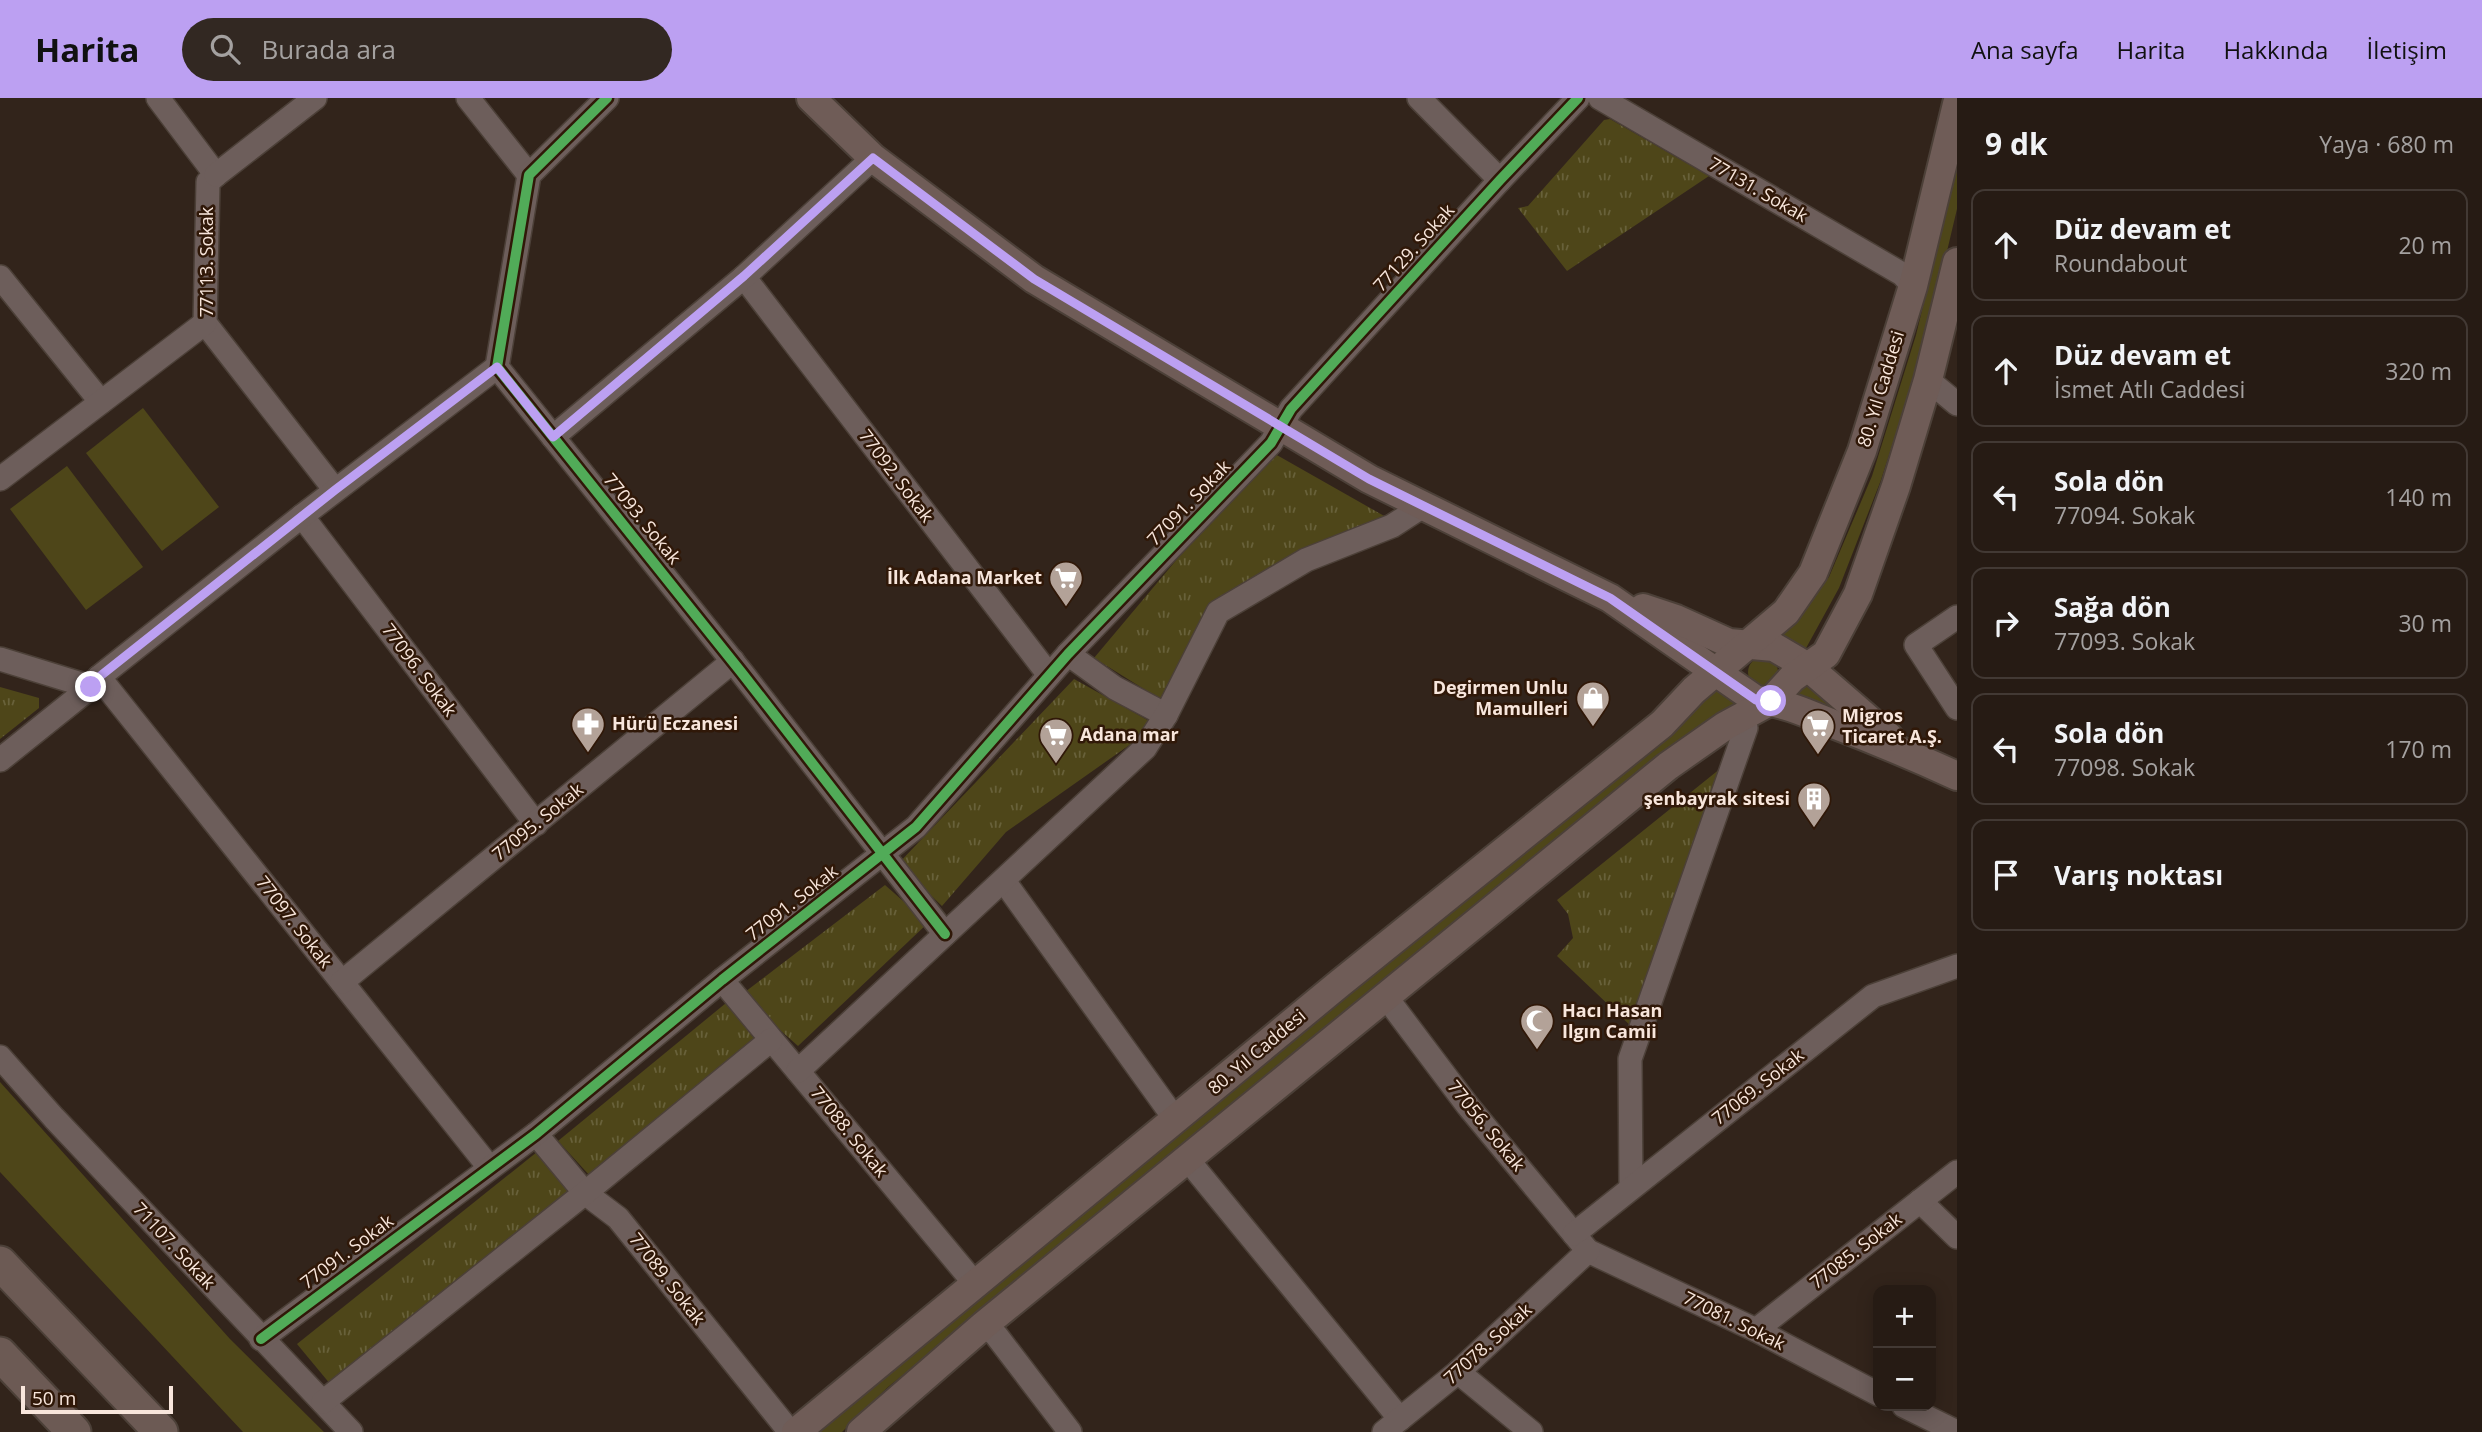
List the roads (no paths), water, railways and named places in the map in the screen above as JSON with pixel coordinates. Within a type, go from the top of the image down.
[{"type":"highway","points":[[0,1251],[38,1304]]},
{"type":"highway","points":[[0,1263],[161,1432]]},
{"type":"highway","points":[[0,1354],[74,1432]]},
{"type":"highway","points":[[0,1388],[49,1432]]},
{"type":"main road","points":[[811,98],[873,158],[1034,279],[1369,479],[1610,598],[1756,700],[1771,701],[1910,754],[1957,776]]},
{"type":"main road","name":"80. Yıl Caddesi","points":[[796,1432],[1451,892],[1662,724],[1694,690],[1786,612],[1813,573],[1862,451],[1913,286],[1957,104]]},
{"type":"main road","points":[[861,1432],[984,1325],[1668,766],[1739,717],[1771,701],[1791,678],[1826,654],[1858,594],[1896,486],[1928,380],[1957,262]]},
{"type":"main road","points":[[1610,598],[1676,619],[1729,643],[1774,647],[1808,667],[1910,754]]},
{"type":"street","points":[[158,98],[216,174],[315,98]]},
{"type":"street","points":[[468,98],[529,175]]},
{"type":"street","points":[[0,760],[302,516],[497,367],[529,175],[607,98]]},
{"type":"street","points":[[1419,98],[1500,180]]},
{"type":"street","name":"77129. Sokak","points":[[1280,425],[1291,409],[1578,98]]},
{"type":"street","name":"77131. Sokak","points":[[1600,98],[1902,274],[1913,286]]},
{"type":"street","points":[[553,437],[744,276],[873,158]]},
{"type":"street","name":"77113. Sokak","points":[[216,174],[208,182],[205,323],[335,490]]},
{"type":"street","name":"77092. Sokak","points":[[744,276],[1049,676]]},
{"type":"street","points":[[0,277],[101,402]]},
{"type":"street","points":[[0,479],[205,323]]},
{"type":"street","name":"77093. Sokak","points":[[497,367],[733,661],[945,934]]},
{"type":"street","points":[[1928,380],[1957,404]]},
{"type":"street","name":"77091. Sokak","points":[[261,1339],[536,1134],[722,979],[916,827],[1068,654],[1271,443],[1280,425]]},
{"type":"street","points":[[798,1071],[1145,748],[1166,715],[1218,612],[1306,559],[1392,526],[1423,506]]},
{"type":"street","name":"77096. Sokak","points":[[302,516],[536,824]]},
{"type":"street","points":[[1957,617],[1916,645],[1957,708]]},
{"type":"street","points":[[1068,654],[1115,688],[1166,715]]},
{"type":"street","points":[[0,659],[95,682]]},
{"type":"street","name":"77095. Sokak","points":[[342,982],[733,661]]},
{"type":"street","name":"77097. Sokak","points":[[95,682],[342,982],[489,1167]]},
{"type":"street","points":[[1631,1188],[1630,1059],[1746,728],[1739,717]]},
{"type":"street","points":[[1004,880],[1175,1119]]},
{"type":"street","name":"77069. Sokak","points":[[1581,1243],[1631,1188],[1873,996],[1957,966]]},
{"type":"street","name":"77088. Sokak","points":[[722,979],[975,1285]]},
{"type":"street","name":"77056. Sokak","points":[[1386,997],[1468,1105],[1581,1243]]},
{"type":"street","points":[[323,1402],[585,1193],[771,1040]]},
{"type":"street","name":"71107. Sokak","points":[[0,1057],[54,1118],[351,1432]]},
{"type":"street","name":"77089. Sokak","points":[[536,1134],[585,1193],[618,1218],[790,1432]]},
{"type":"street","points":[[1188,1160],[1392,1425]]},
{"type":"street","name":"77085. Sokak","points":[[1756,1329],[1957,1172]]},
{"type":"street","points":[[1920,1201],[1957,1237]]},
{"type":"street","name":"77081. Sokak","points":[[1581,1243],[1756,1329],[1873,1391]]},
{"type":"street","name":"77078. Sokak","points":[[1392,1425],[1458,1372],[1581,1243]]},
{"type":"street","points":[[984,1325],[996,1335],[1070,1432]]},
{"type":"street","points":[[1458,1372],[1531,1432]]},
{"type":"street","points":[[1914,1411],[1957,1432]]},
{"type":"place","name":"İlk Adana Market","points":[[1066,608]]},
{"type":"place","name":"Degirmen Unlu Mamulleri","points":[[1593,728]]},
{"type":"place","name":"Hürü Eczanesi","points":[[588,754]]},
{"type":"place","name":"Migros Ticaret A.Ş.","points":[[1818,756]]},
{"type":"place","name":"Adana mar","points":[[1056,765]]},
{"type":"place","name":"şenbayrak sitesi","points":[[1814,829]]},
{"type":"place","name":"Hacı Hasan Ilgın Camii","points":[[1537,1051]]}]
